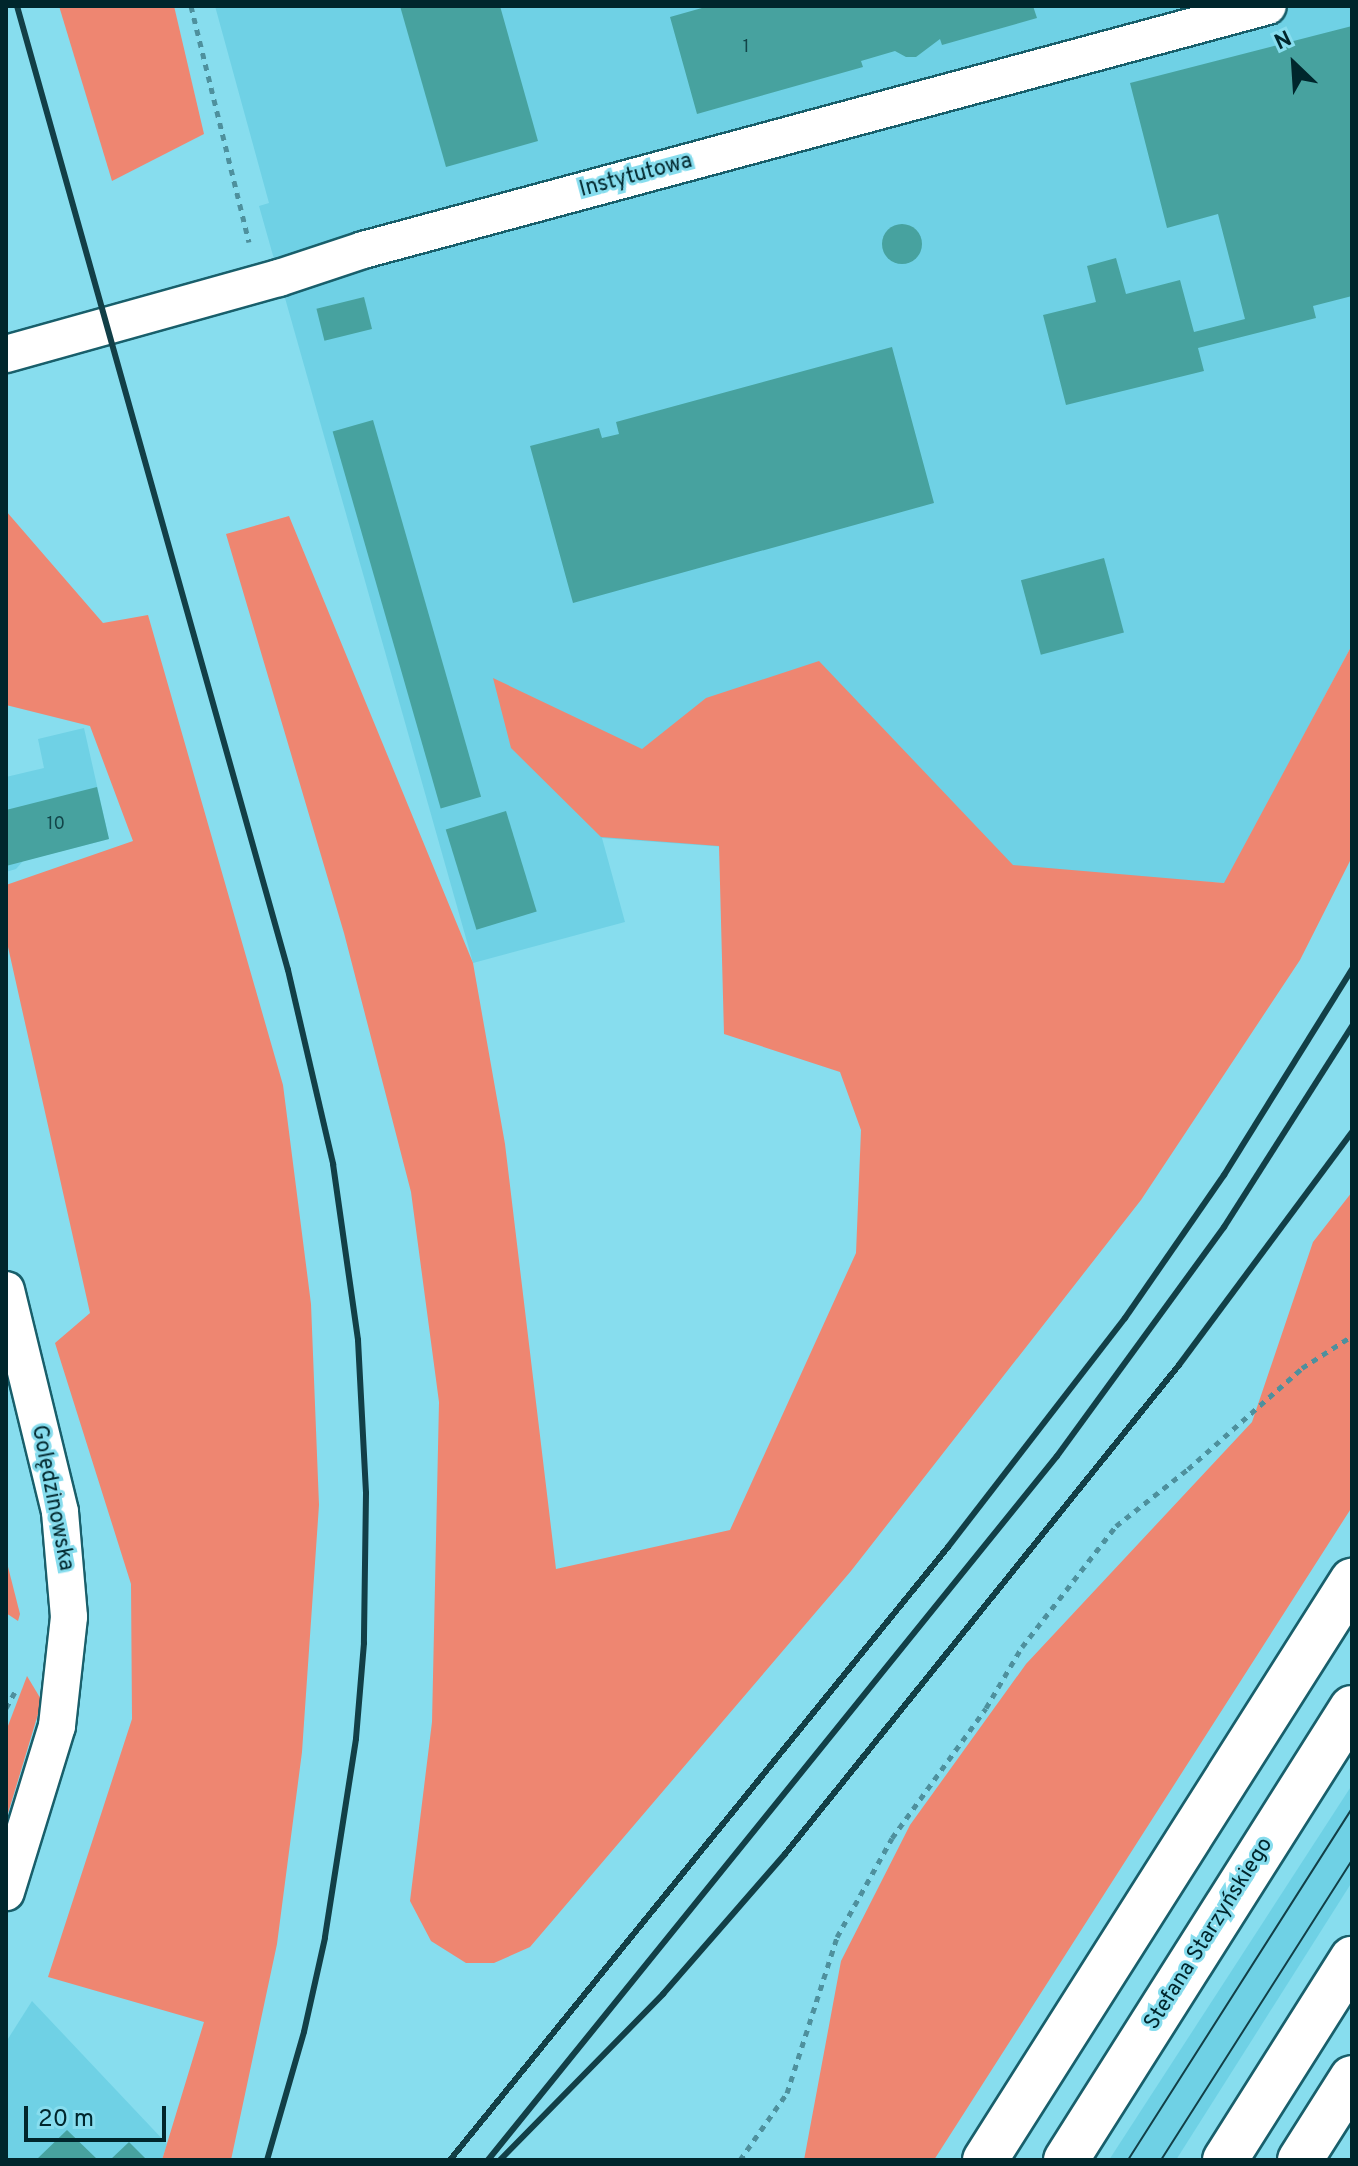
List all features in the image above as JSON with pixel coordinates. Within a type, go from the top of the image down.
[{"type":"main road","points":[[985,2160],[1352,1581]]},
{"type":"main road","name":"Stefana Starzyńskiego","points":[[1066,2160],[1352,1708]]},
{"type":"main road","points":[[1225,2160],[1352,1959]]},
{"type":"main road","points":[[1300,2160],[1352,2078]]},
{"type":"street","name":"Instytutowa","points":[[6,354],[259,283],[363,250],[1268,6]]},
{"type":"street","name":"Golędzinowska","points":[[6,1290],[60,1512],[69,1617],[57,1726],[6,1892]]},
{"type":"path","points":[[191,6],[259,283]]},
{"type":"path","points":[[740,2160],[787,2093],[844,1925],[892,1838],[986,1708],[1022,1647],[1116,1526],[1188,1469],[1302,1368],[1352,1336]]},
{"type":"shaded area","points":[[59,6],[174,6],[204,134],[112,181]]},
{"type":"shaded area","points":[[215,6],[1352,6],[1352,645],[1225,883],[602,838],[625,922],[473,963],[259,206],[269,203]]},
{"type":"shaded area","points":[[6,511],[103,623],[148,615],[283,1085],[311,1304],[319,1505],[302,1752],[277,1944],[231,2160],[162,2160],[204,2022],[48,1977],[132,1719],[131,1584],[55,1343],[90,1313],[6,938],[6,885],[133,841],[90,726],[6,705]]},
{"type":"shaded area","points":[[289,516],[473,963],[505,1144],[556,1569],[730,1530],[856,1253],[861,1130],[840,1072],[724,1034],[719,846],[601,837],[511,748],[493,678],[642,749],[706,698],[819,661],[1013,865],[1224,883],[1352,645],[1352,857],[1300,960],[1141,1200],[851,1571],[530,1947],[494,1963],[466,1963],[431,1941],[410,1901],[432,1722],[439,1402],[411,1192],[344,933],[226,534]]},
{"type":"shaded area","points":[[84,728],[109,839],[23,861],[16,869],[6,872],[6,777],[44,768],[38,739]]},
{"type":"shaded area","points":[[1352,1192],[1352,1507],[934,2160],[804,2160],[841,1961],[910,1825],[1026,1664],[1252,1422],[1313,1242]]},
{"type":"shaded area","points":[[6,1559],[20,1614],[18,1621],[6,1613]]},
{"type":"shaded area","points":[[27,1676],[42,1701],[6,1820],[6,1731]]},
{"type":"shaded area","points":[[1352,1785],[1352,1882],[1176,2160],[1109,2160]]},
{"type":"shaded area","points":[[32,2001],[167,2144],[162,2160],[6,2160],[6,2042]]},
{"type":"building","points":[[400,6],[500,6],[538,141],[446,167]]},
{"type":"building","points":[[709,6],[1033,6],[1037,18],[942,45],[940,39],[916,57],[906,57],[895,51],[861,61],[863,67],[697,114],[670,17]]},
{"type":"building","points":[[1352,26],[1352,296],[1313,306],[1316,318],[1198,348],[1204,371],[1066,405],[1043,315],[1096,302],[1087,266],[1116,258],[1126,294],[1180,280],[1194,332],[1245,319],[1218,214],[1167,228],[1130,83]]},
{"type":"building","points":[[902,224],[916,230],[922,244],[916,258],[902,264],[888,258],[882,244],[888,230]]},
{"type":"building","points":[[364,297],[372,329],[324,341],[316,309]]},
{"type":"building","points":[[892,347],[934,503],[573,603],[530,446],[599,428],[602,438],[619,434],[616,422]]},
{"type":"building","points":[[373,420],[481,797],[441,808],[333,432]]},
{"type":"building","points":[[1104,558],[1124,632],[1041,655],[1021,580]]},
{"type":"building","points":[[97,787],[109,839],[6,866],[6,810]]},
{"type":"building","points":[[506,811],[537,911],[476,930],[446,829]]},
{"type":"building","points":[[67,2130],[98,2160],[36,2160]]},
{"type":"building","points":[[129,2142],[147,2160],[110,2160]]},
{"type":"tram line","points":[[1128,2160],[1352,1809]]},
{"type":"tram line","points":[[1161,2160],[1352,1860]]},
{"type":"railway","points":[[17,6],[288,970],[333,1164],[358,1340],[366,1493],[364,1643],[356,1739],[325,1938],[304,2032],[267,2160]]},
{"type":"railway","points":[[450,2160],[948,1547],[1125,1318],[1224,1175],[1352,969]]},
{"type":"railway","points":[[488,2160],[1057,1456],[1224,1227],[1352,1026]]},
{"type":"railway","points":[[500,2160],[663,1994],[785,1854],[1179,1365],[1352,1132]]}]
